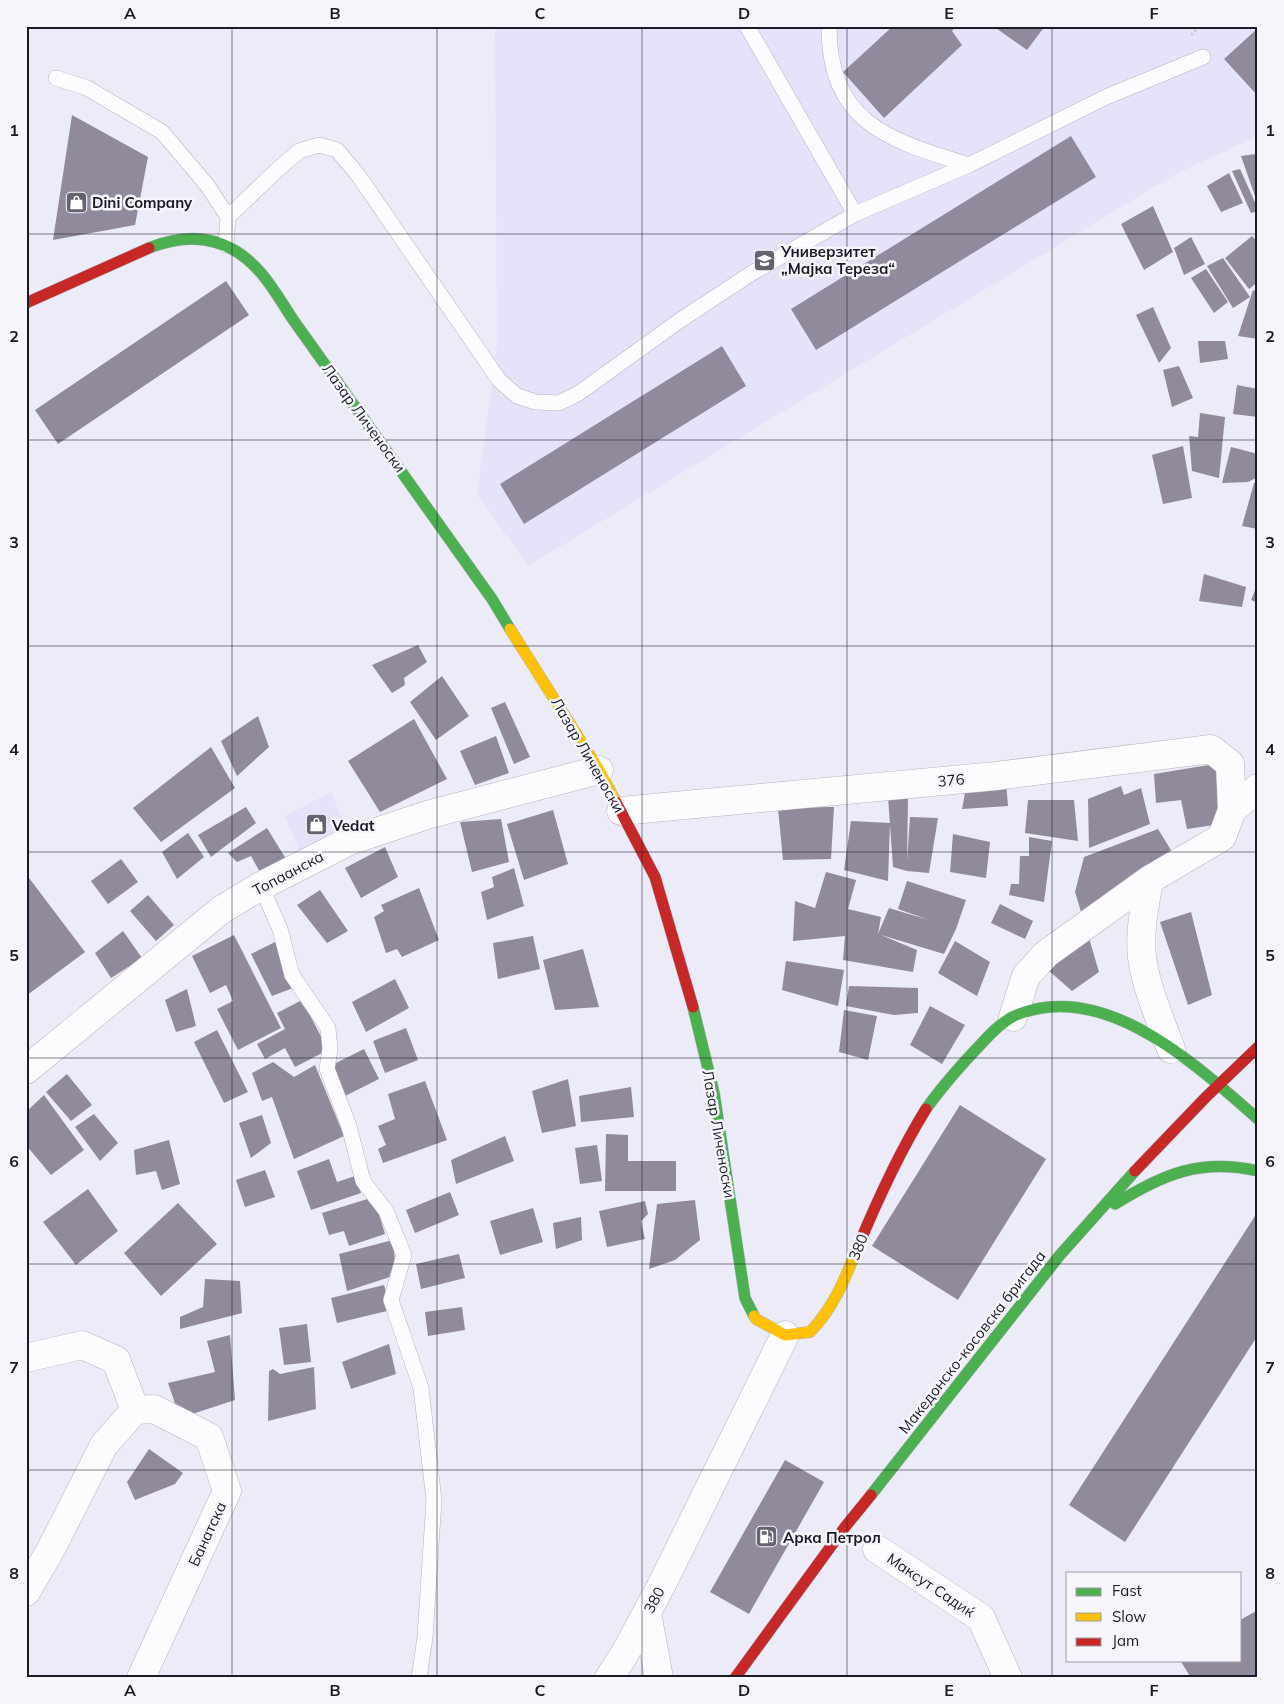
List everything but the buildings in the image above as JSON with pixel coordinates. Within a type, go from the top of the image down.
[{"type":"street","name":"Лазар Личеноски","points":[[26,303],[145,250],[167,242],[198,238],[226,245],[250,261],[263,275],[492,599],[599,770],[655,877],[687,982],[714,1093],[740,1254],[745,1298],[756,1319],[785,1335]]},
{"type":"street","name":"376","points":[[620,811],[996,776],[1211,749],[1230,764],[1232,810],[1222,837],[1149,880],[1046,954],[1026,976],[1013,1017]]},
{"type":"street","name":"Топаанска","points":[[26,1070],[221,910],[261,886],[349,841],[427,815],[599,770]]},
{"type":"street","name":"376","points":[[1232,810],[1258,788]]},
{"type":"street","points":[[1149,880],[1142,923],[1142,955],[1147,982],[1171,1048]]},
{"type":"street","name":"380","points":[[609,1678],[647,1612],[785,1335],[810,1332],[826,1313],[840,1287],[890,1173],[908,1138],[932,1099],[960,1065],[983,1042],[1013,1017],[1039,1008],[1076,1007],[1103,1012],[1122,1020],[1171,1048],[1218,1084],[1258,1119]]},
{"type":"street","name":"Македонско-косовска бригада","points":[[735,1678],[845,1527],[1087,1223],[1171,1132],[1258,1047]]},
{"type":"street","points":[[1087,1223],[1125,1198],[1181,1171],[1222,1164],[1258,1171]]},
{"type":"street","points":[[26,1358],[82,1344],[116,1360],[135,1410],[104,1445],[50,1551],[26,1592]]},
{"type":"street","name":"Банатска","points":[[135,1410],[154,1410],[209,1437],[227,1490],[141,1678]]},
{"type":"street","name":"Максут Садиќ","points":[[877,1548],[981,1618],[1008,1678]]},
{"type":"street","points":[[647,1612],[659,1678]]},
{"type":"lane","points":[[747,26],[855,214]]},
{"type":"lane","points":[[829,26],[832,60],[837,82],[850,106],[861,117],[873,126],[903,142],[969,165]]},
{"type":"lane","points":[[228,217],[276,170],[299,151],[319,145],[337,150],[358,175],[499,380],[516,396],[536,402],[559,403],[579,393],[679,321],[752,273],[855,214],[969,165],[1106,97],[1203,57]]},
{"type":"lane","points":[[56,78],[87,88],[162,132],[207,185],[228,217],[226,245]]},
{"type":"lane","points":[[261,886],[280,929],[292,975],[328,1028],[330,1049],[327,1069],[348,1126],[363,1182],[386,1211],[404,1255],[391,1300],[421,1388],[434,1500],[425,1637],[419,1678]]},
{"type":"shaded area","name":"Универзитет „Мајка Тереза“","points":[[495,26],[1258,26],[1258,136],[1174,175],[528,566],[477,494],[497,345]]},
{"type":"shaded area","name":"Vedat","points":[[331,792],[347,833],[302,857],[285,816]]},
{"type":"traffic: fast","points":[[149,248],[180,240],[210,241],[236,252],[261,273],[492,599],[510,629]]},
{"type":"traffic: fast","points":[[693,1007],[714,1093],[745,1298],[754,1316]]},
{"type":"traffic: fast","points":[[926,1109],[989,1035],[1014,1016],[1047,1007],[1081,1008],[1114,1017],[1146,1033],[1177,1052],[1258,1119]]},
{"type":"traffic: fast","points":[[1115,1204],[1150,1184],[1183,1171],[1218,1166],[1258,1171]]},
{"type":"traffic: fast","points":[[871,1495],[1060,1255],[1135,1171]]},
{"type":"traffic: slow","points":[[510,629],[599,770],[616,802]]},
{"type":"traffic: slow","points":[[754,1316],[756,1319],[785,1335],[810,1332],[832,1304],[857,1249]]},
{"type":"traffic: jam","points":[[26,303],[149,248]]},
{"type":"traffic: jam","points":[[616,802],[655,877],[693,1007]]},
{"type":"traffic: jam","points":[[1135,1171],[1206,1097],[1258,1047]]},
{"type":"traffic: jam","points":[[857,1249],[906,1143],[926,1109]]},
{"type":"traffic: jam","points":[[735,1678],[845,1527],[871,1495]]},
{"type":"place","name":"Dini Company","points":[[76,202]]},
{"type":"place","name":"Универзитет „Мајка Тереза“","points":[[765,260]]},
{"type":"place","name":"Vedat","points":[[316,825]]},
{"type":"place","name":"Арка Петрол","points":[[767,1537]]}]
